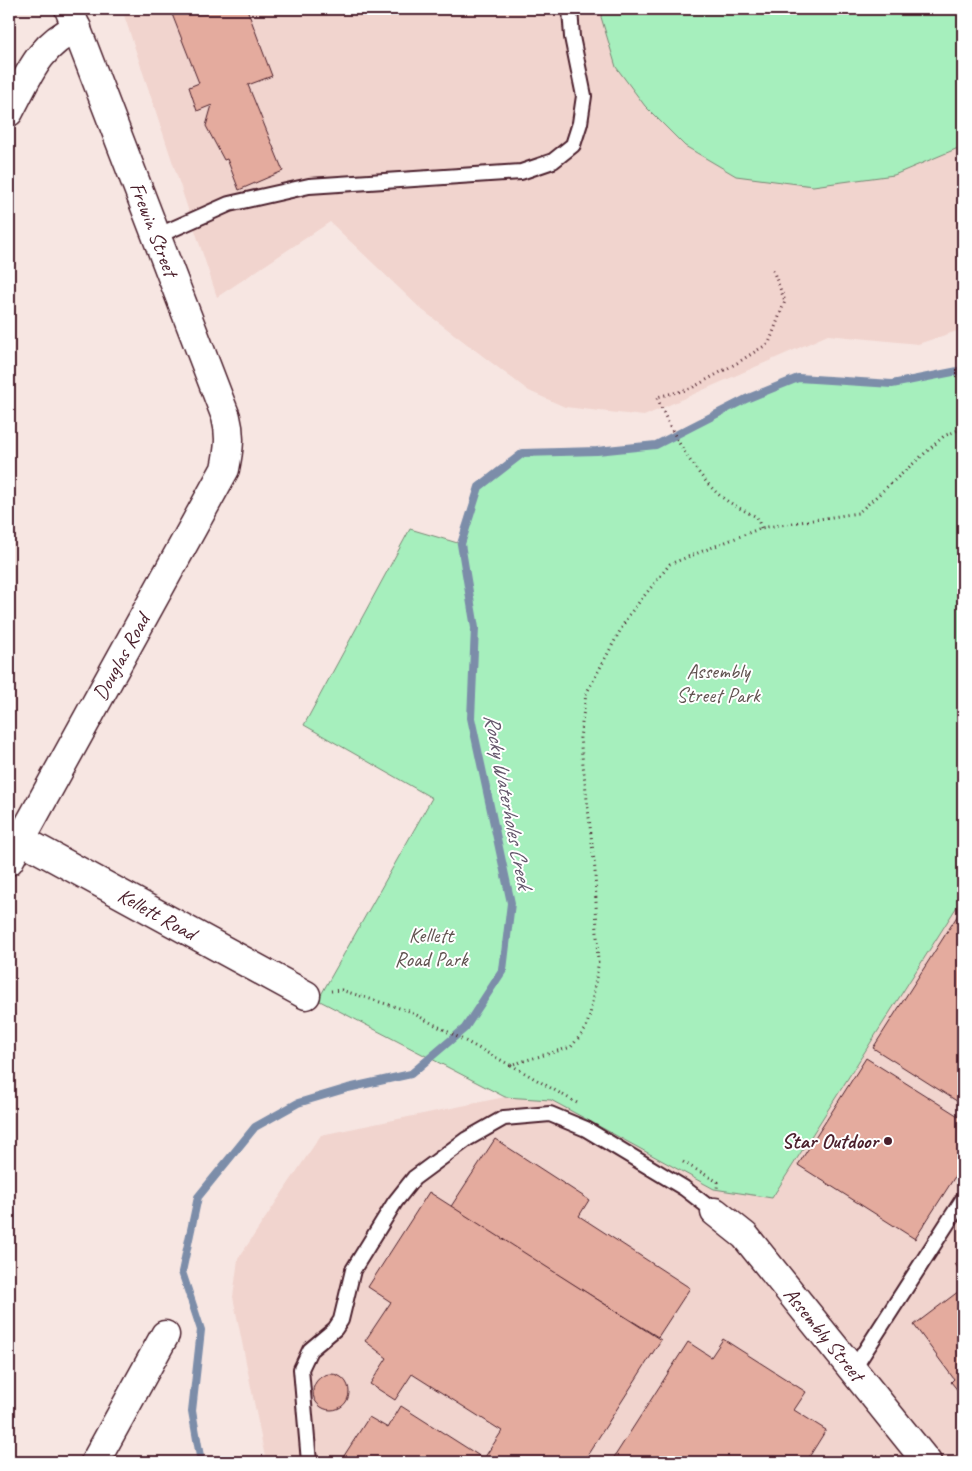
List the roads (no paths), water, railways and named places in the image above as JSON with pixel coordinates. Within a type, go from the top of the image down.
[{"type":"street","name":"Frewin Street","points":[[73,18],[226,417],[230,432],[229,451]]},
{"type":"street","points":[[9,112],[38,60],[50,44],[64,34],[73,18]]},
{"type":"street","name":"Douglas Road","points":[[13,844],[224,468],[229,451]]},
{"type":"street","name":"Kellett Road","points":[[13,844],[306,995]]},
{"type":"street","name":"Assembly Street","points":[[714,1212],[745,1236],[927,1462]]},
{"type":"street","points":[[95,1462],[165,1335]]},
{"type":"lane","points":[[157,236],[229,204],[309,186],[521,172],[553,161],[573,145],[580,123],[584,96],[572,37],[570,9]]},
{"type":"lane","points":[[309,1462],[301,1369],[310,1350],[335,1329],[341,1320],[353,1270],[395,1202],[414,1178],[467,1139],[504,1118],[550,1114],[586,1129],[684,1188],[714,1212]]},
{"type":"lane","points":[[852,1370],[963,1199]]},
{"type":"waterway","name":"Rocky Waterholes Creek","points":[[201,1462],[192,1411],[201,1330],[182,1272],[198,1197],[255,1127],[298,1103],[348,1088],[411,1074],[465,1028],[503,970],[511,903],[471,718],[475,628],[461,544],[479,487],[523,453],[597,451],[656,445],[746,399],[798,378],[892,384],[963,370]]},
{"type":"place","name":"Star Outdoor","points":[[888,1141]]},
{"type":"park label","name":"Assembly Street Park","points":[[718,683]]},
{"type":"park label","name":"Kellett Road Park","points":[[431,947]]}]
